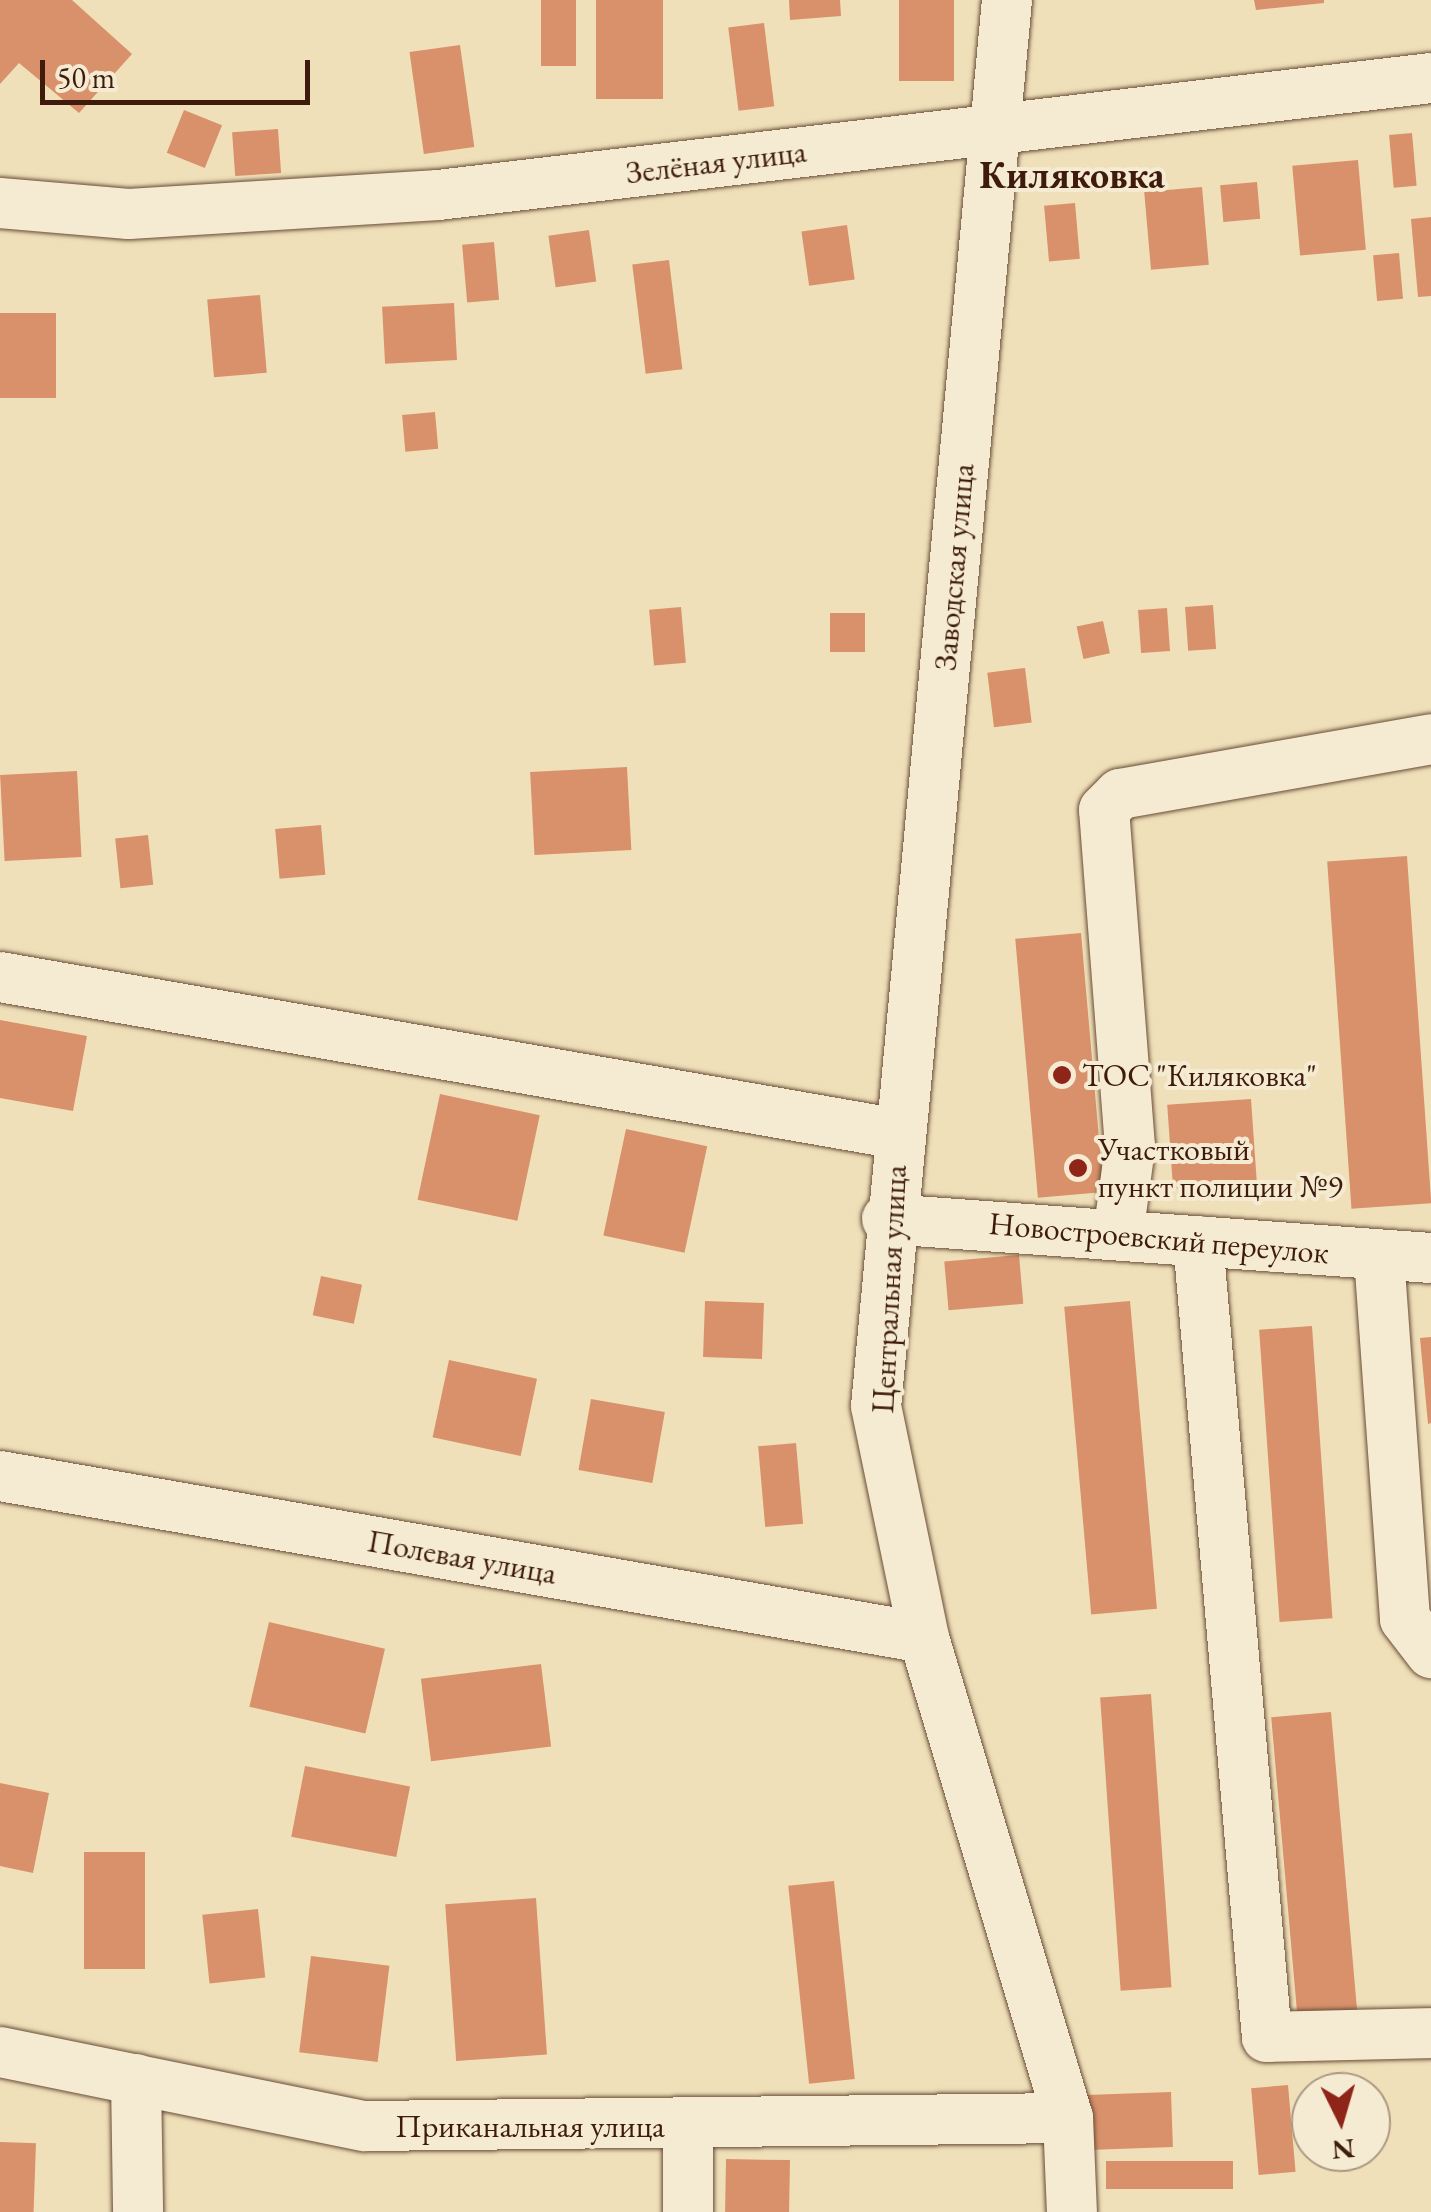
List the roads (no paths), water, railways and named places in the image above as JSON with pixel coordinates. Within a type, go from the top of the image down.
[{"type":"street","name":"Заводская улица","points":[[899,1134],[1007,0]]},
{"type":"street","name":"Зелёная улица","points":[[0,203],[129,214],[438,194],[1431,78]]},
{"type":"street","points":[[1118,1234],[1130,1147],[1104,810],[1120,794],[1431,739]]},
{"type":"street","name":"Центральная улица","points":[[0,977],[899,1134],[887,1220],[876,1406],[924,1638],[1068,2118],[1072,2212]]},
{"type":"street","name":"Новостроевский переулок","points":[[887,1220],[1431,1258]]},
{"type":"street","points":[[1198,1241],[1267,2036],[1431,2033]]},
{"type":"street","points":[[1379,1256],[1404,1619],[1431,1653]]},
{"type":"street","name":"Полевая улица","points":[[0,1476],[924,1638]]},
{"type":"street","name":"Приканальная улица","points":[[0,2052],[365,2126],[688,2127],[1068,2118]]},
{"type":"street","points":[[136,2078],[138,2212]]},
{"type":"street","points":[[688,2127],[688,2212]]},
{"type":"place","name":"ТОС \"Киляковка\"","points":[[1062,1075]]},
{"type":"place","name":"Участковый пункт полиции №9","points":[[1078,1168]]},
{"type":"district","name":"Киляковка","points":[[1072,175]]}]
